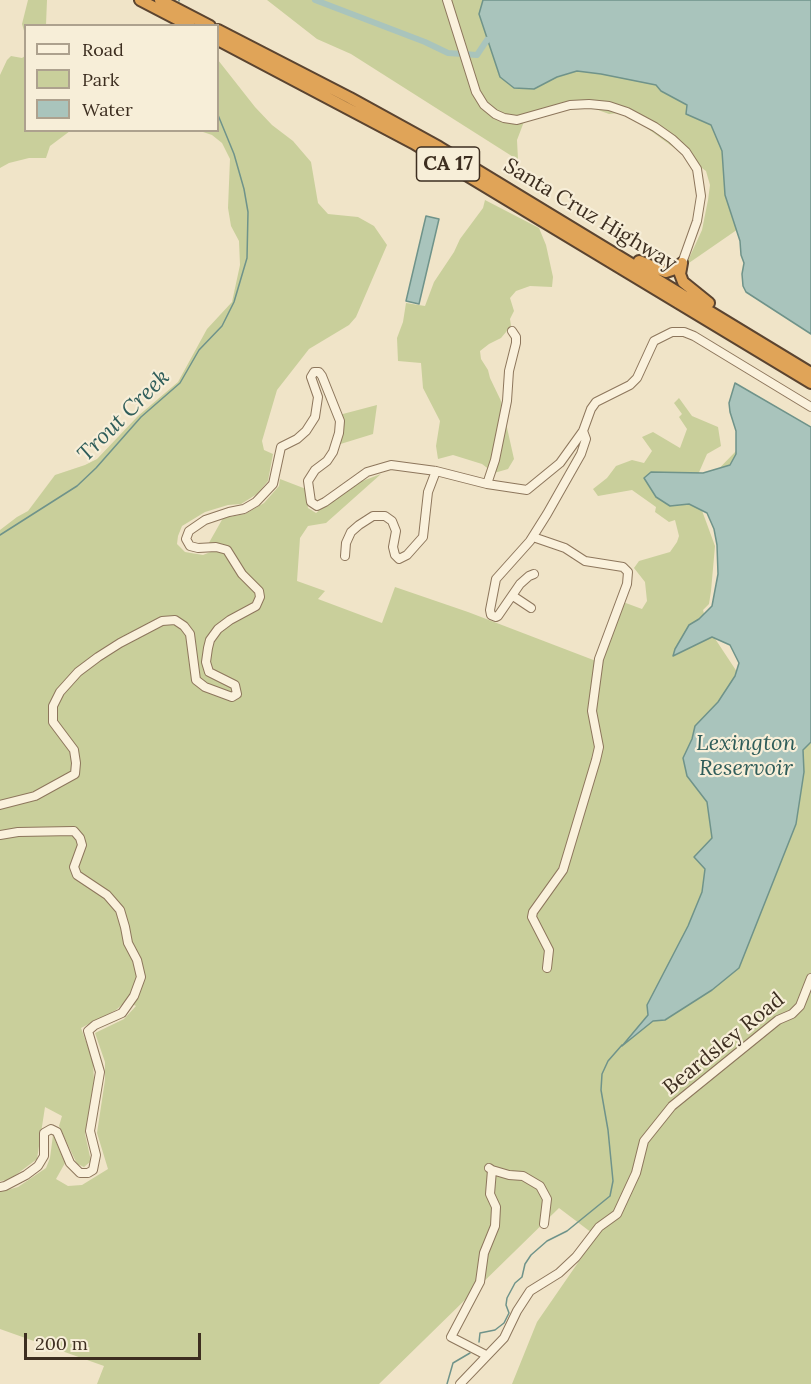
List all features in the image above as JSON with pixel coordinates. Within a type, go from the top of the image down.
[{"type":"highway","points":[[140,0],[186,24]]},
{"type":"highway","points":[[160,0],[206,24]]},
{"type":"highway","name":"Santa Cruz Highway","points":[[219,31],[417,134],[811,373]]},
{"type":"highway","name":"Santa Cruz Highway","points":[[219,41],[345,105],[413,143],[811,383]]},
{"type":"highway","points":[[591,239],[662,271],[672,270],[682,263]]},
{"type":"highway","points":[[682,263],[680,274],[684,285],[777,352]]},
{"type":"street","points":[[447,0],[475,87],[487,108],[504,118],[522,119],[570,105],[602,105],[633,115],[677,143],[694,163],[699,175],[701,190],[698,221],[682,263]]},
{"type":"street","points":[[487,484],[495,460],[507,401],[509,371],[516,343],[515,333],[512,332]]},
{"type":"street","points":[[0,805],[35,796],[75,774],[74,750],[53,722],[53,706],[60,693],[78,672],[144,629],[162,621],[175,620],[184,626],[190,634],[196,680],[205,687],[232,697],[237,694],[234,685],[208,672],[206,662],[208,648],[210,640],[218,629],[256,606],[260,597],[259,591],[242,574],[227,550],[216,547],[190,546],[186,539],[189,531],[206,520],[244,509],[256,502],[273,484],[281,447],[297,439],[306,431],[315,417],[318,401],[312,379],[313,373],[318,372],[322,376],[338,414],[340,427],[338,439],[330,456],[315,470],[308,481],[309,496],[316,507],[367,472],[397,464],[487,484],[527,490],[560,463],[583,431],[596,402],[630,386],[637,378],[654,341],[664,334],[687,333],[698,338],[811,407]]},
{"type":"street","points":[[534,574],[520,584],[498,616],[491,615],[496,579],[533,537],[581,454],[586,439],[583,431]]},
{"type":"street","points":[[345,556],[346,543],[351,532],[373,516],[385,516],[392,521],[396,531],[393,547],[395,555],[399,559],[407,555],[423,537],[428,492],[436,471]]},
{"type":"street","points":[[533,537],[565,548],[585,561],[623,567],[628,572],[627,584],[598,659],[592,711],[599,747],[596,760],[563,870],[533,912],[532,917],[549,950],[547,968]]},
{"type":"street","points":[[513,596],[531,608]]},
{"type":"street","points":[[0,835],[18,832],[74,831],[80,837],[82,845],[74,867],[77,875],[106,895],[120,910],[128,944],[137,960],[141,977],[134,996],[122,1013],[94,1025],[88,1031],[100,1072],[90,1131],[96,1155],[93,1170],[80,1173],[70,1163],[57,1132],[51,1129],[45,1133],[44,1156],[38,1166],[26,1175],[5,1186],[0,1186]]},
{"type":"street","name":"Beardsley Road","points":[[460,1384],[504,1338],[530,1291],[559,1273],[576,1257],[599,1227],[617,1214],[636,1173],[644,1141],[672,1106],[778,1020],[792,1014],[800,1006],[811,978]]},
{"type":"street","points":[[486,1355],[451,1337],[480,1282],[484,1253],[495,1226],[496,1207],[490,1194],[490,1169],[509,1175],[523,1176],[540,1186],[547,1199],[544,1224]]},
{"type":"green space","points":[[28,0],[47,0],[46,24],[24,24],[24,31],[22,24]]},
{"type":"green space","points":[[267,0],[811,0],[811,94],[770,207],[686,265],[702,230],[710,185],[706,171],[640,123],[619,113],[609,114],[590,107],[578,109],[576,106],[525,119],[517,140],[518,160],[351,54],[317,39]]},
{"type":"green space","points":[[11,56],[24,57],[24,132],[69,132],[50,146],[46,158],[29,158],[0,168],[0,75]]},
{"type":"green space","points":[[219,61],[255,107],[272,125],[293,141],[311,162],[318,203],[328,214],[358,217],[374,226],[387,245],[356,317],[349,325],[309,349],[277,390],[262,441],[264,450],[273,454],[268,481],[257,494],[241,504],[228,505],[205,512],[182,526],[177,544],[185,552],[203,555],[213,551],[206,548],[223,518],[245,514],[264,503],[279,486],[280,479],[306,489],[308,508],[316,513],[349,486],[381,474],[326,523],[308,526],[300,538],[297,581],[325,591],[318,599],[382,623],[395,587],[596,661],[623,602],[642,609],[647,601],[645,582],[634,568],[639,561],[670,552],[679,536],[675,520],[669,522],[655,512],[656,507],[632,490],[598,496],[593,489],[607,478],[616,466],[632,460],[644,463],[652,451],[642,437],[653,432],[680,448],[687,429],[679,417],[682,414],[674,403],[679,398],[692,416],[718,427],[721,446],[707,454],[693,486],[715,546],[709,604],[703,610],[708,628],[743,681],[750,718],[720,516],[702,486],[737,450],[811,488],[811,1384],[512,1384],[537,1322],[595,1238],[592,1233],[559,1208],[379,1384],[97,1384],[104,1366],[0,1329],[0,1192],[18,1187],[46,1168],[50,1158],[53,1135],[65,1163],[56,1179],[68,1186],[82,1185],[108,1169],[97,1133],[105,1080],[105,1062],[95,1033],[124,1019],[136,1006],[126,1001],[116,1010],[81,1028],[93,1061],[94,1080],[85,1134],[91,1161],[84,1167],[77,1164],[59,1126],[62,1116],[45,1107],[37,1159],[9,1180],[0,1181],[0,530],[28,511],[55,475],[97,459],[138,416],[178,382],[207,329],[232,302],[240,265],[239,241],[231,226],[228,208],[230,159],[222,143],[212,135],[203,132],[219,132]]},
{"type":"green space","points":[[485,200],[539,228],[546,245],[553,277],[552,287],[530,286],[516,291],[510,298],[514,311],[510,319],[511,326],[501,338],[480,351],[481,359],[501,401],[514,459],[508,469],[494,473],[482,464],[453,455],[438,459],[436,446],[440,421],[423,388],[421,363],[398,361],[397,338],[403,322],[406,303],[425,306],[434,282],[460,239],[483,208]]},
{"type":"green space","points":[[377,405],[373,434],[334,446],[339,415]]},
{"type":"water","points":[[483,0],[811,0],[811,334],[746,292],[743,286],[744,263],[740,241],[725,195],[722,151],[711,125],[686,114],[687,105],[661,91],[656,85],[601,74],[577,71],[557,77],[534,89],[514,88],[500,77],[479,14]]},
{"type":"water","points":[[426,216],[439,219],[419,304],[406,301]]},
{"type":"water","name":"Lexington Reservoir","points":[[735,383],[811,427],[811,742],[803,750],[804,772],[796,824],[739,968],[712,990],[665,1020],[653,1021],[622,1046],[648,1015],[647,1005],[688,926],[702,892],[705,869],[694,857],[712,838],[707,802],[687,776],[683,758],[695,726],[718,702],[735,676],[739,663],[730,645],[712,637],[673,656],[689,625],[712,606],[718,574],[717,545],[714,529],[707,513],[689,504],[670,506],[656,497],[644,478],[651,472],[703,473],[730,465],[736,454],[736,431],[729,403]]},
{"type":"waterway","points":[[315,0],[448,53],[477,55],[487,40]]},
{"type":"waterway","name":"Trout Creek","points":[[0,535],[77,486],[141,417],[180,383],[199,350],[222,326],[234,302],[247,258],[248,212],[234,154],[219,117]]},
{"type":"waterway","points":[[479,1342],[480,1333],[495,1330],[504,1323],[509,1313],[506,1305],[507,1298],[515,1283],[522,1277],[525,1264],[531,1255],[547,1241],[567,1231],[610,1196],[613,1181],[601,1090],[602,1074],[608,1061],[622,1045]]},
{"type":"waterway","points":[[447,1384],[453,1363],[470,1353]]}]
